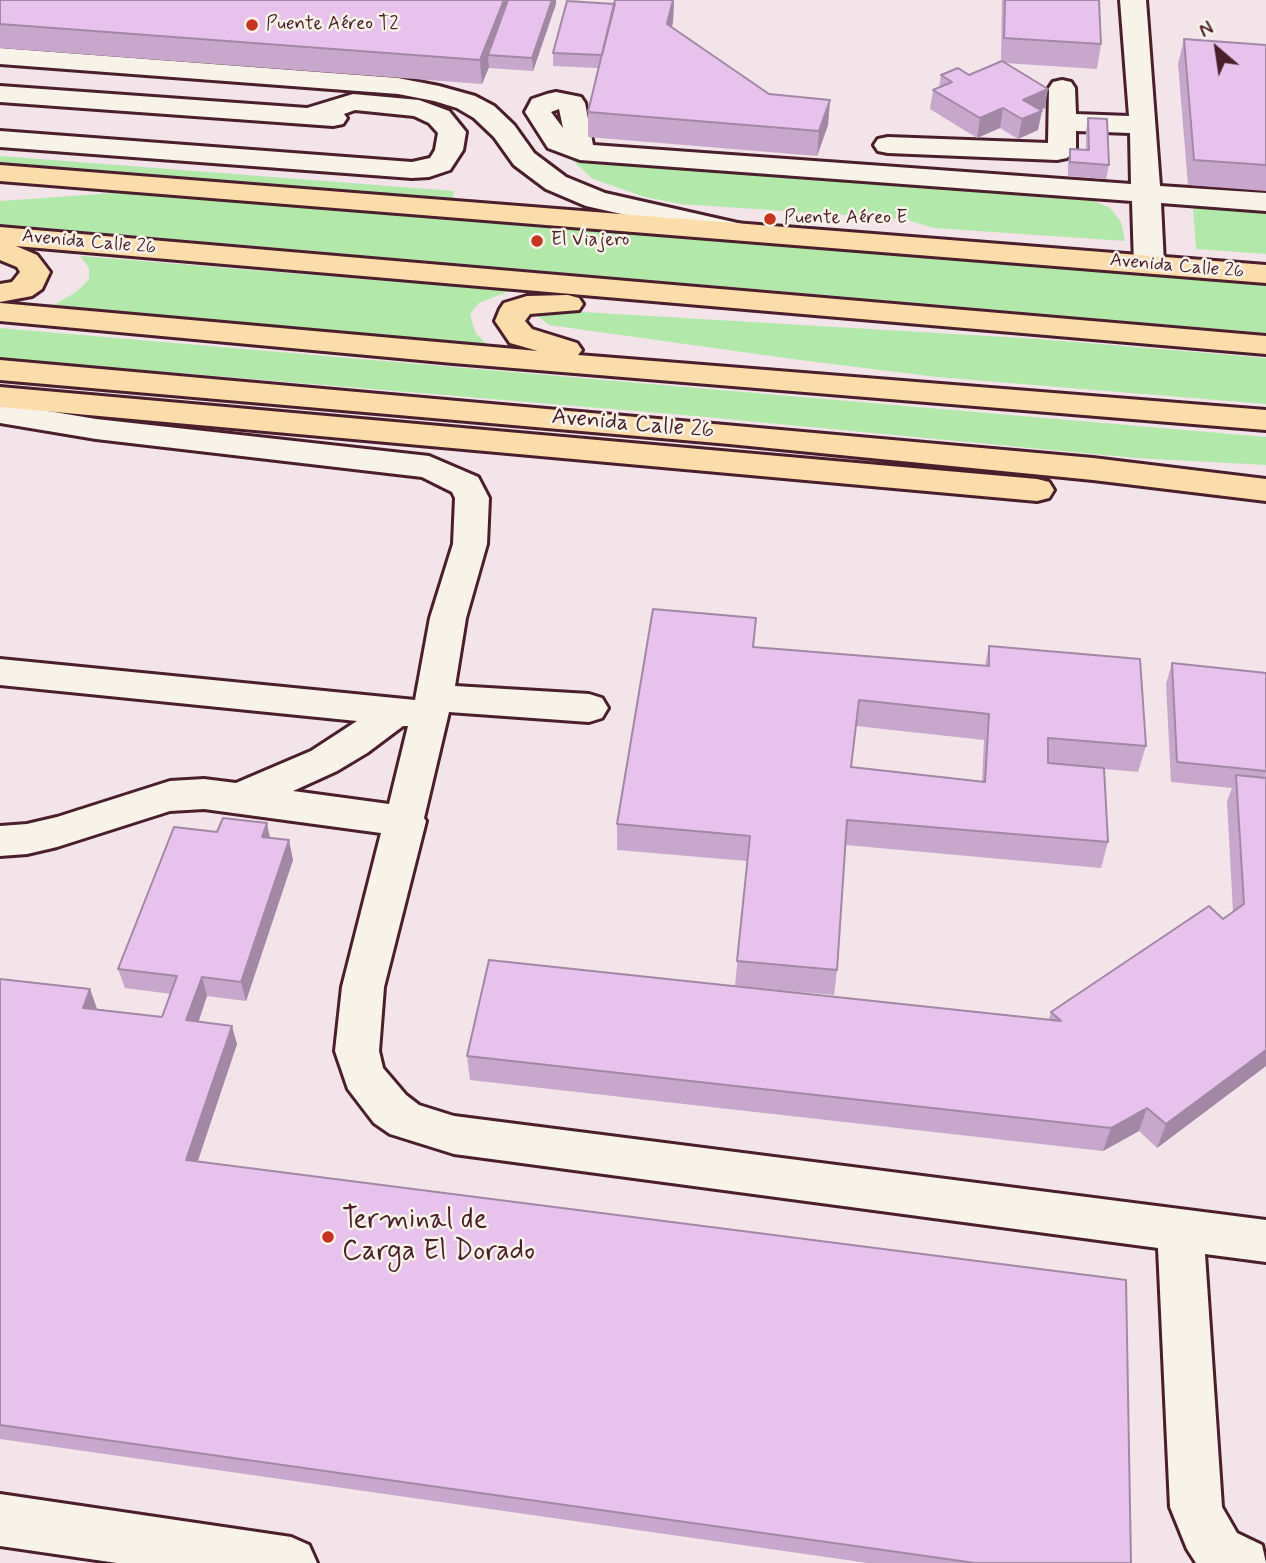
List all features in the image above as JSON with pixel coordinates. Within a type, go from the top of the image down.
[{"type":"main road","name":"Avenida Calle 26","points":[[0,173],[1266,274]]},
{"type":"main road","points":[[0,192],[123,184]]},
{"type":"main road","name":"Avenida Calle 26","points":[[0,236],[1266,345]]},
{"type":"main road","points":[[0,250],[27,261],[35,272],[31,283],[21,290],[0,293]]},
{"type":"main road","points":[[647,369],[534,341],[513,328],[511,315],[516,309],[540,303],[899,314]]},
{"type":"main road","points":[[0,312],[1266,420]]},
{"type":"main road","name":"Avenida Calle 26","points":[[0,370],[1093,469],[1266,490]]},
{"type":"main road","name":"Avenida Calle 26","points":[[0,397],[1266,510]]},
{"type":"main road","points":[[1093,469],[1266,479]]},
{"type":"lane","points":[[1133,0],[1150,264]]},
{"type":"lane","points":[[0,56],[397,86],[439,94],[475,107],[504,131],[524,159],[538,172],[582,195],[614,205],[748,234]]},
{"type":"lane","points":[[0,139],[402,170],[435,167],[444,160],[452,132],[439,117],[419,117],[331,81]]},
{"type":"lane","points":[[888,145],[1050,154],[1062,149],[1062,88]]},
{"type":"lane","points":[[0,94],[307,117],[353,102],[419,117],[466,118],[504,131]]},
{"type":"lane","points":[[1062,122],[1143,125]]},
{"type":"lane","points":[[580,152],[1266,202]]},
{"type":"lane","points":[[0,412],[96,429],[429,467],[466,485],[472,498],[470,544],[420,708],[406,821],[363,987],[357,1051],[363,1076],[390,1110],[406,1120],[454,1135],[1266,1241]]},
{"type":"lane","points":[[0,672],[420,708],[589,708]]},
{"type":"lane","points":[[240,798],[324,761],[420,708]]},
{"type":"lane","points":[[0,841],[27,839],[57,832],[170,796],[204,794],[406,821]]},
{"type":"lane","points":[[1180,1230],[1196,1507],[1205,1531],[1219,1551],[1244,1563]]},
{"type":"lane","points":[[0,1520],[291,1563]]},
{"type":"green space","points":[[0,156],[454,191],[453,200],[0,164]]},
{"type":"green space","points":[[571,159],[1094,201],[1110,208],[1121,222],[1125,241],[934,228],[904,219],[681,204],[645,197],[593,179]]},
{"type":"green space","points":[[115,193],[934,256],[1266,285],[1266,333],[0,224],[0,201]]},
{"type":"green space","points":[[1193,208],[1266,213],[1266,254],[1196,249]]},
{"type":"green space","points":[[80,256],[509,291],[479,303],[470,314],[475,332],[486,344],[54,305],[76,292],[89,280],[89,268]]},
{"type":"green space","points":[[549,310],[1038,339],[1266,358],[1266,404],[937,377],[800,360],[549,325],[538,316]]},
{"type":"green space","points":[[0,328],[1266,437],[1266,465],[1136,458],[684,415],[0,358]]},
{"type":"building","name":"Puente Aéreo T2","points":[[0,0],[504,0],[480,60],[0,24]]},
{"type":"building","points":[[508,0],[552,0],[532,58],[488,55]]},
{"type":"building","points":[[615,0],[673,0],[667,24],[769,94],[830,100],[819,131],[588,112]]},
{"type":"building","points":[[1005,0],[1099,0],[1101,44],[1004,38]]},
{"type":"building","points":[[567,1],[615,4],[602,55],[553,53]]},
{"type":"building","points":[[1184,39],[1266,45],[1266,165],[1194,160]]},
{"type":"building","points":[[1002,61],[1048,89],[1023,100],[1042,111],[1022,119],[1003,108],[980,118],[933,90],[952,82],[941,75],[958,68],[969,75]]},
{"type":"building","points":[[1088,118],[1107,119],[1109,165],[1070,162],[1070,149],[1089,150]]},
{"type":"building","points":[[653,609],[756,618],[753,647],[989,666],[989,646],[1140,659],[1146,746],[1048,738],[1048,763],[1104,768],[1108,842],[847,820],[837,970],[737,961],[750,836],[617,824]],"holes":[[[859,700],[989,714],[985,782],[851,767]]]},
{"type":"building","points":[[1172,663],[1266,673],[1266,771],[1177,762]]},
{"type":"building","points":[[1236,775],[1266,778],[1266,1050],[1166,1124],[1147,1108],[1111,1128],[467,1056],[489,960],[1061,1021],[1051,1012],[1209,906],[1223,919],[1244,904]]},
{"type":"building","name":"Terminal de Carga El Dorado","points":[[223,818],[267,823],[262,837],[289,840],[241,982],[202,977],[186,1020],[232,1026],[186,1160],[1126,1280],[1131,1563],[975,1563],[0,1425],[0,979],[90,989],[83,1008],[162,1017],[177,976],[118,969],[174,827],[217,832]]},
{"type":"place","name":"Puente Aéreo T2","points":[[252,25]]},
{"type":"place","name":"Puente Aéreo E","points":[[770,219]]},
{"type":"place","name":"El Viajero","points":[[537,241]]},
{"type":"place","name":"Terminal de Carga El Dorado","points":[[328,1237]]}]
